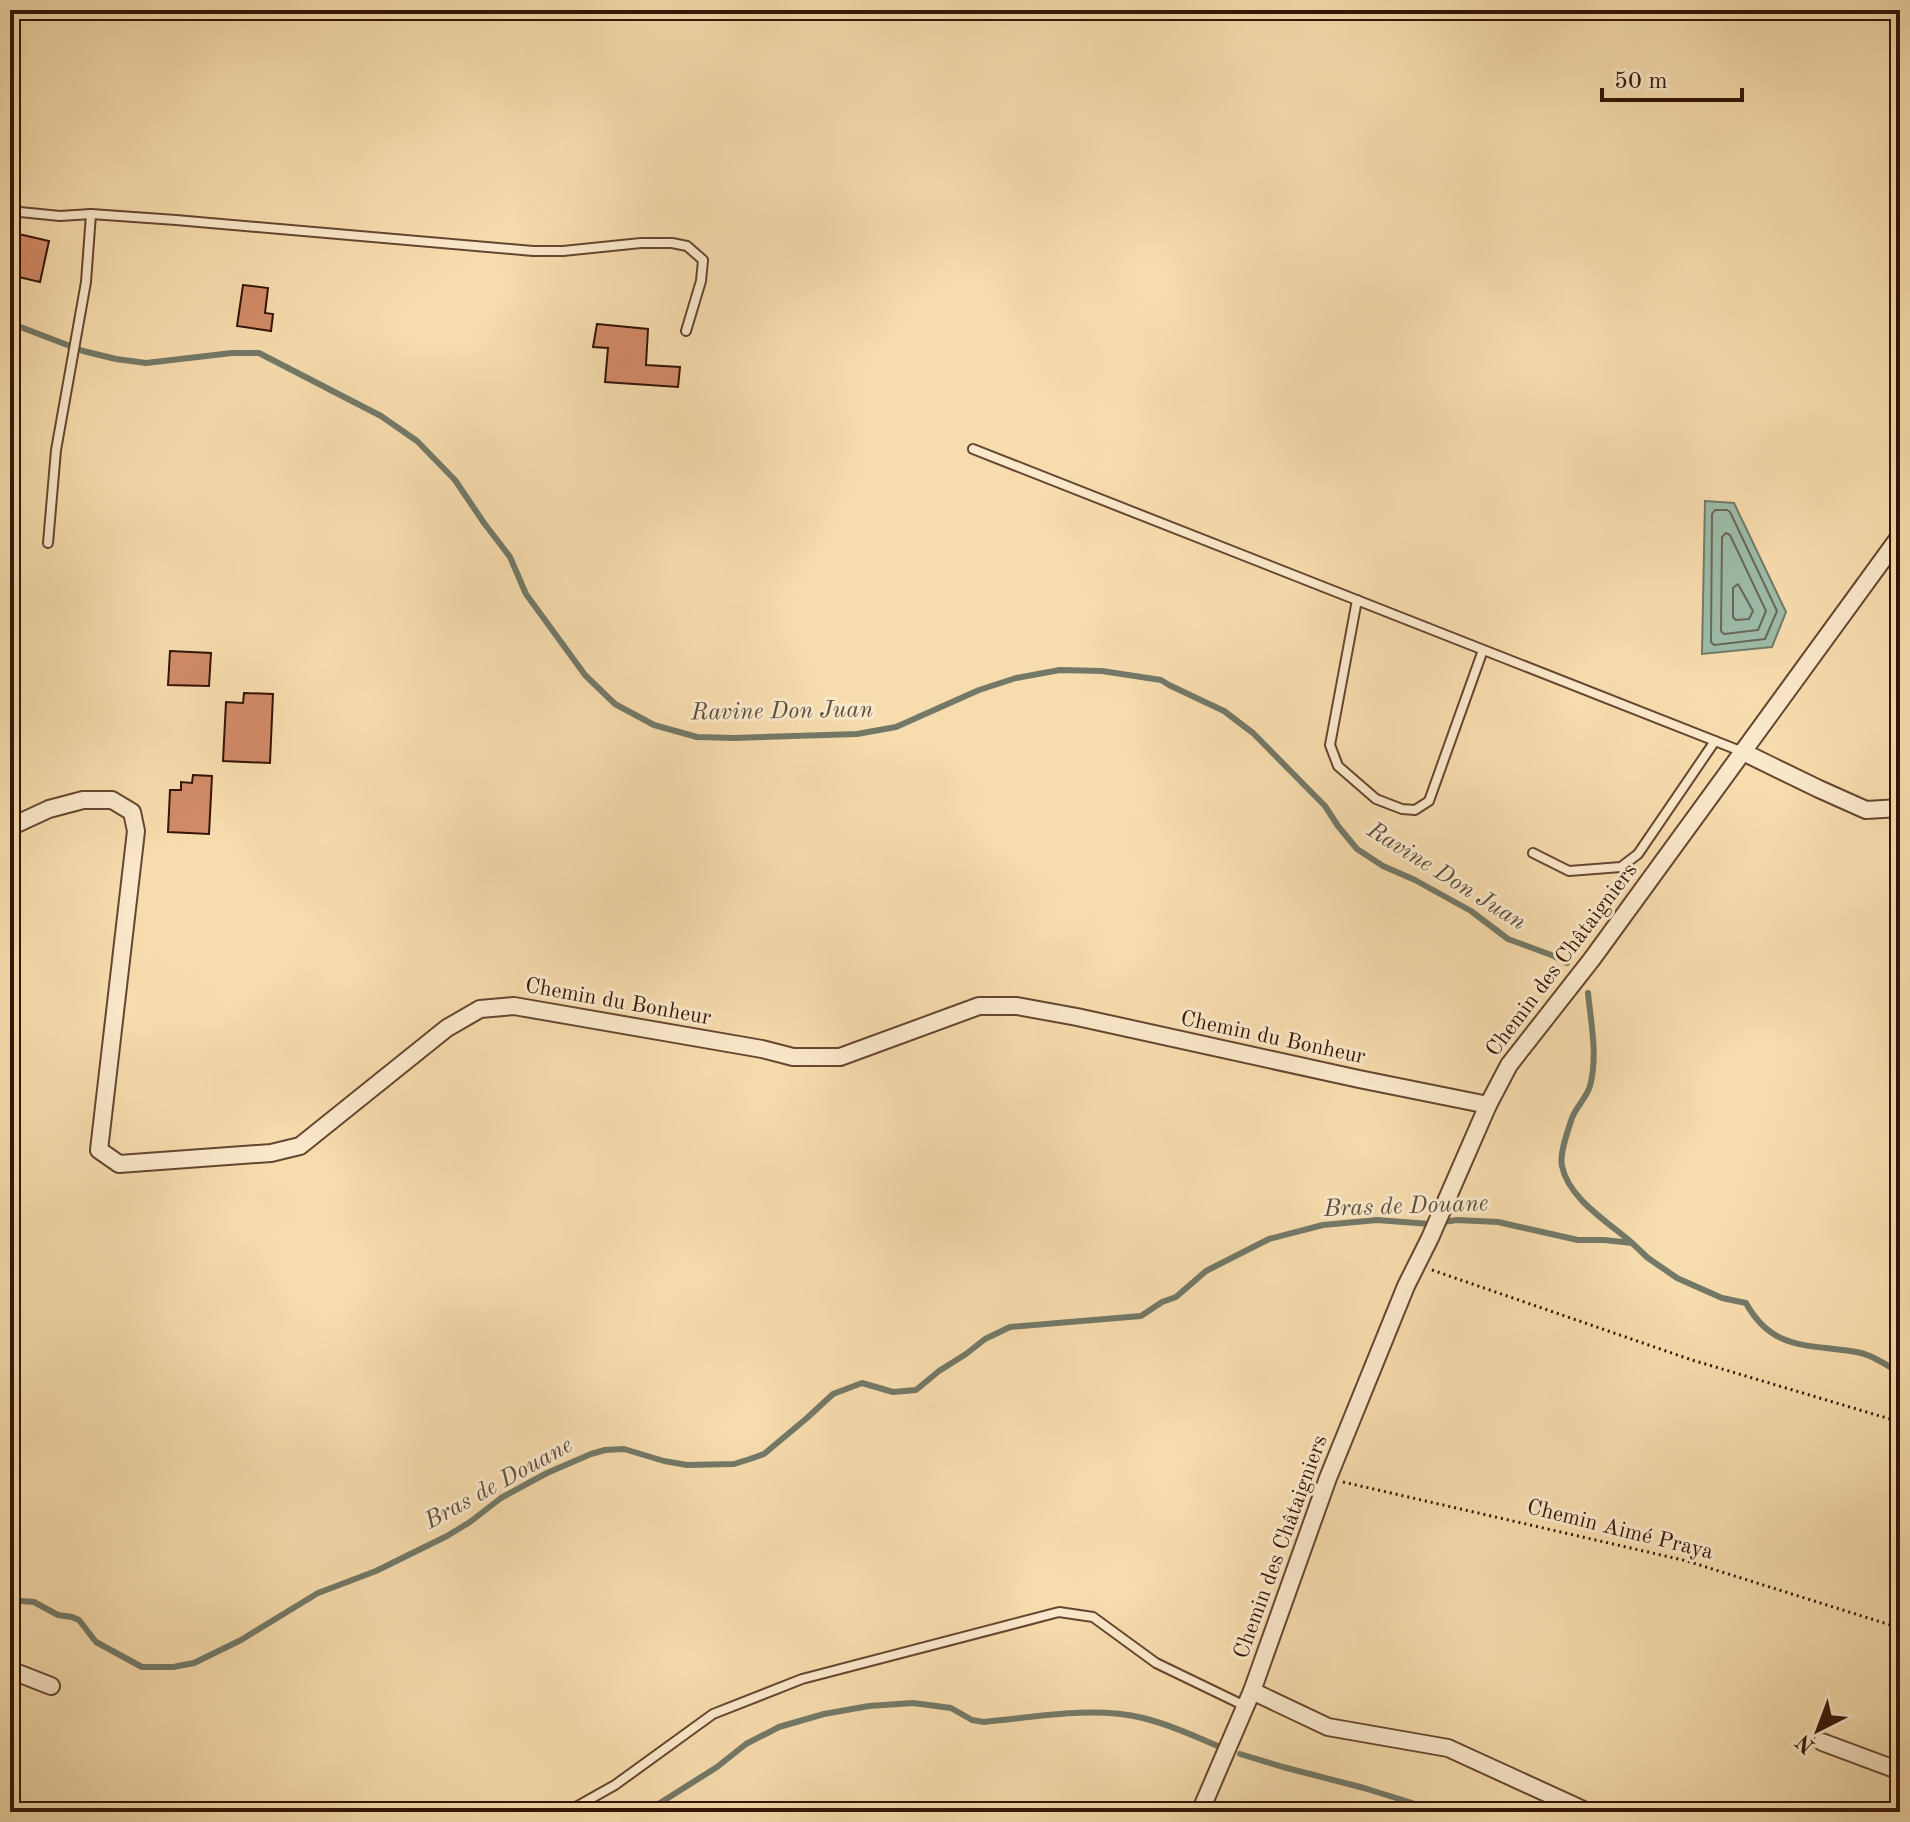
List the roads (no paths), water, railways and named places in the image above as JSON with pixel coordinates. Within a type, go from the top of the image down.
[{"type":"street","name":"Chemin des Châtaigniers","points":[[1200,1812],[1248,1699],[1328,1478],[1406,1286],[1509,1065],[1592,959],[1900,536]]},
{"type":"street","points":[[1743,752],[1866,810],[1900,808]]},
{"type":"street","name":"Chemin du Bonheur","points":[[10,827],[49,809],[83,800],[112,800],[132,812],[136,831],[99,1150],[119,1164],[271,1153],[300,1146],[447,1028],[480,1009],[514,1006],[793,1057],[840,1057],[979,1006],[1017,1006],[1488,1105]]},
{"type":"street","points":[[10,1670],[51,1686]]},
{"type":"street","points":[[1248,1699],[1328,1727],[1448,1748],[1588,1812]]},
{"type":"street","points":[[1822,1742],[1900,1771]]},
{"type":"lane","points":[[10,211],[60,216],[91,214],[533,251],[672,243],[687,246],[703,260],[703,271],[686,331]]},
{"type":"lane","points":[[48,543],[56,450],[86,282],[91,214]]},
{"type":"lane","points":[[973,449],[1743,752]]},
{"type":"lane","points":[[1357,600],[1330,745],[1338,766],[1376,799],[1402,809],[1415,810],[1429,801],[1483,650]]},
{"type":"lane","points":[[1533,853],[1569,871],[1626,864],[1638,854],[1715,741]]},
{"type":"lane","points":[[567,1812],[615,1785],[713,1714],[802,1679],[1059,1612],[1093,1617],[1156,1663],[1248,1699]]},
{"type":"water","points":[[1705,501],[1734,503],[1786,612],[1772,647],[1702,654]]},
{"type":"waterway","name":"Ravine Don Juan","points":[[10,323],[83,351],[146,363],[259,353],[381,416],[417,441],[455,480],[510,557],[526,594],[585,675],[615,704],[654,725],[697,737],[857,734],[896,727],[979,690],[1016,678],[1060,670],[1102,671],[1161,680],[1224,711],[1253,733],[1325,806],[1357,849],[1383,866],[1471,911],[1508,939],[1567,963]]},
{"type":"waterway","name":"Ravine Don Juan","points":[[1588,993],[1593,1040],[1592,1075],[1589,1090],[1570,1123],[1561,1161],[1566,1178],[1580,1199],[1631,1242]]},
{"type":"waterway","name":"Bras de Douane","points":[[10,1600],[34,1602],[58,1615],[79,1620],[96,1642],[142,1667],[194,1663],[241,1640],[318,1593],[376,1571],[447,1536],[501,1498],[591,1454],[624,1449],[687,1465],[734,1464],[750,1459],[764,1454],[833,1394],[862,1383],[893,1392],[916,1390],[985,1339],[1010,1327],[1141,1316],[1176,1297],[1206,1271],[1269,1239],[1323,1225],[1377,1220],[1430,1224],[1457,1220],[1498,1222],[1578,1240],[1632,1243],[1677,1278],[1722,1298],[1746,1303],[1757,1319],[1782,1339],[1866,1354],[1900,1373]]},
{"type":"waterway","points":[[640,1812],[660,1803],[717,1767],[746,1744],[779,1727],[824,1714],[869,1706],[913,1703],[951,1708],[972,1720],[984,1722],[1064,1714],[1124,1715],[1181,1730],[1218,1746]]},
{"type":"waterway","points":[[1240,1754],[1441,1812]]}]
